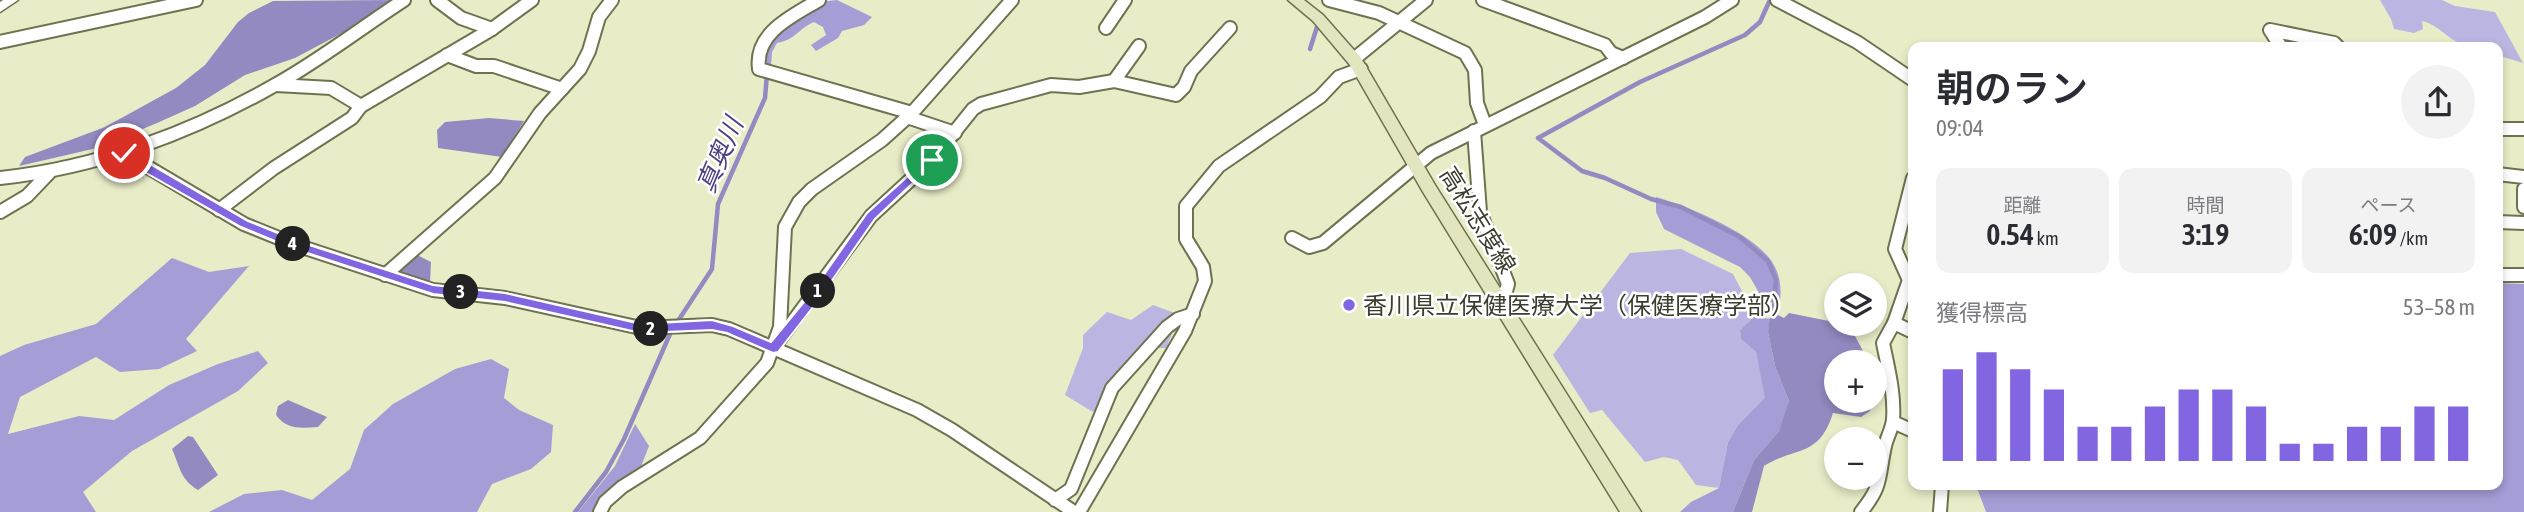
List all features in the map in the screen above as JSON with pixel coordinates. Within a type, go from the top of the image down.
[{"type":"main road","name":"高松志度線","points":[[1299,1],[1322,22],[1357,64],[1497,297],[1631,512]]},
{"type":"street","points":[[0,8],[11,0]]},
{"type":"street","points":[[0,42],[196,0]]},
{"type":"street","points":[[0,178],[49,173],[124,153],[213,117],[276,85],[404,0]]},
{"type":"street","points":[[437,0],[461,18],[492,29]]},
{"type":"street","points":[[219,210],[274,168],[352,118],[361,106],[492,29],[532,0]]},
{"type":"street","points":[[385,275],[489,185],[540,113],[585,61],[599,18],[612,0]]},
{"type":"street","points":[[819,0],[788,17],[765,39],[756,61],[759,69],[909,115],[955,133]]},
{"type":"street","points":[[600,512],[621,487],[700,438],[767,363],[780,327],[784,287],[784,239],[789,216],[812,189],[882,140],[909,115],[1012,0]]},
{"type":"street","points":[[1106,28],[1125,0]]},
{"type":"street","points":[[1329,0],[1379,13],[1457,47],[1474,61],[1477,72],[1479,128],[1475,186],[1480,218],[1493,257],[1508,284],[1506,292],[1497,297]]},
{"type":"street","points":[[1079,512],[1193,314],[1205,281],[1203,267],[1186,239],[1184,220],[1186,206],[1196,191],[1219,166],[1320,97],[1339,77],[1357,64],[1398,21],[1426,0]]},
{"type":"street","points":[[1483,0],[1605,45],[1611,53],[1623,58]]},
{"type":"street","points":[[1292,239],[1308,247],[1323,243],[1431,153],[1705,17],[1731,0]]},
{"type":"street","points":[[1777,0],[1857,42],[1908,77]]},
{"type":"street","points":[[773,349],[813,299],[871,216],[932,160],[974,109],[991,100],[1051,85],[1079,87],[1114,81],[1176,94],[1184,87],[1191,71],[1230,28]]},
{"type":"street","points":[[2278,42],[2270,30],[2329,42]]},
{"type":"street","points":[[1114,81],[1139,46]]},
{"type":"street","points":[[447,55],[476,66],[494,66],[562,89]]},
{"type":"street","points":[[276,85],[330,88],[361,106]]},
{"type":"street","points":[[2503,129],[2524,130]]},
{"type":"street","points":[[124,153],[244,224],[296,245],[433,290],[505,298],[641,328],[712,325],[729,329],[917,410],[952,430],[1074,512]]},
{"type":"street","points":[[0,212],[35,190],[49,173]]},
{"type":"street","points":[[2503,175],[2524,177]]},
{"type":"street","points":[[2524,189],[2524,206]]},
{"type":"street","points":[[1908,198],[1895,249],[1908,268]]},
{"type":"street","points":[[2503,222],[2524,223]]},
{"type":"street","points":[[2503,275],[2524,275]]},
{"type":"street","points":[[1861,512],[1874,496],[1882,477],[1885,447],[1893,422],[1893,392],[1883,343],[1894,323],[1908,283]]},
{"type":"street","points":[[1055,500],[1071,489],[1112,388],[1167,327],[1178,319],[1193,314]]},
{"type":"street","points":[[1894,323],[1908,329]]},
{"type":"street","points":[[1893,422],[1908,429]]},
{"type":"street","points":[[1940,512],[1942,490]]},
{"type":"shaded area","points":[[392,0],[344,32],[295,58],[245,75],[195,106],[157,123],[97,148],[19,166],[25,157],[105,127],[176,88],[205,65],[238,22],[273,1]]},
{"type":"shaded area","points":[[837,0],[872,17],[864,25],[842,31],[838,38],[816,51],[811,45],[826,35],[823,27],[814,22],[777,43],[772,52],[771,66],[762,66],[768,39],[820,2]]},
{"type":"shaded area","points":[[2380,0],[2442,0],[2455,6],[2495,12],[2523,63],[2503,57],[2503,42],[2457,42],[2422,21],[2423,29],[2414,33],[2394,29]]},
{"type":"shaded area","points":[[489,118],[524,121],[502,157],[438,148],[437,130],[445,122]]},
{"type":"shaded area","points":[[1656,197],[1704,215],[1755,244],[1767,255],[1777,271],[1780,304],[1763,300],[1750,277],[1740,267],[1664,229],[1656,212]]},
{"type":"shaded area","points":[[1681,249],[1733,274],[1755,316],[1740,330],[1741,339],[1756,352],[1766,398],[1738,425],[1728,442],[1719,488],[1696,485],[1678,460],[1664,457],[1645,462],[1602,410],[1590,413],[1553,355],[1630,253]]},
{"type":"shaded area","points":[[415,254],[431,262],[430,283],[396,275],[396,270]]},
{"type":"shaded area","points":[[172,258],[209,272],[249,266],[186,339],[197,351],[159,369],[120,372],[96,357],[20,397],[8,434],[79,416],[114,420],[169,385],[218,364],[258,351],[268,363],[238,391],[132,451],[83,492],[96,512],[0,512],[0,356],[24,345],[96,324]]},
{"type":"shaded area","points":[[2503,283],[2524,284],[2524,512],[1986,512],[1978,490],[2503,490]]},
{"type":"shaded area","points":[[1153,305],[1180,315],[1166,348],[1155,348],[1093,412],[1065,395],[1083,348],[1083,335],[1107,312],[1131,320]]},
{"type":"shaded area","points":[[1771,308],[1777,309],[1778,315],[1784,318],[1789,313],[1824,320],[1824,336],[1855,336],[1863,350],[1824,350],[1824,413],[1833,413],[1827,427],[1824,427],[1821,437],[1805,449],[1764,466],[1752,512],[1733,512],[1754,460],[1779,431],[1789,401],[1775,366],[1768,332]]},
{"type":"shaded area","points":[[1755,316],[1770,319],[1768,332],[1775,366],[1789,401],[1787,413],[1779,431],[1754,460],[1733,512],[1680,512],[1691,502],[1719,488],[1728,442],[1738,425],[1765,398],[1756,352],[1741,339],[1740,330]]},
{"type":"shaded area","points":[[491,359],[509,369],[504,398],[519,410],[553,425],[551,452],[531,469],[492,484],[477,512],[209,512],[244,494],[282,490],[312,500],[350,469],[364,430],[393,404],[455,369]]},
{"type":"shaded area","points":[[288,400],[327,417],[318,427],[290,426],[276,415],[278,406]]},
{"type":"shaded area","points":[[1833,413],[1867,413],[1861,417]]},
{"type":"shaded area","points":[[635,424],[649,446],[640,469],[597,512],[578,512],[615,466]]},
{"type":"shaded area","points":[[188,436],[193,437],[218,475],[198,490],[184,477],[172,449]]},
{"type":"waterway","points":[[1769,2],[1760,22],[1745,35],[1640,82],[1538,138],[1582,171],[1605,178],[1651,199],[1681,207],[1740,237],[1768,261],[1776,280],[1774,308]]},
{"type":"waterway","points":[[1310,49],[1317,27]]},
{"type":"waterway","name":"真奥川","points":[[676,324],[712,269],[718,204],[765,98],[767,74]]},
{"type":"waterway","name":"真奥川","points":[[575,512],[606,472],[624,439],[670,334]]},
{"type":"place","name":"香川県立保健医療大学（保健医療学部）","points":[[1349,305]]},
{"type":"route","points":[[124,153],[130,159],[244,224],[296,245],[433,290],[471,292],[505,298],[641,328],[660,330],[712,325],[729,329],[773,349],[813,299],[871,216],[932,160]]}]
